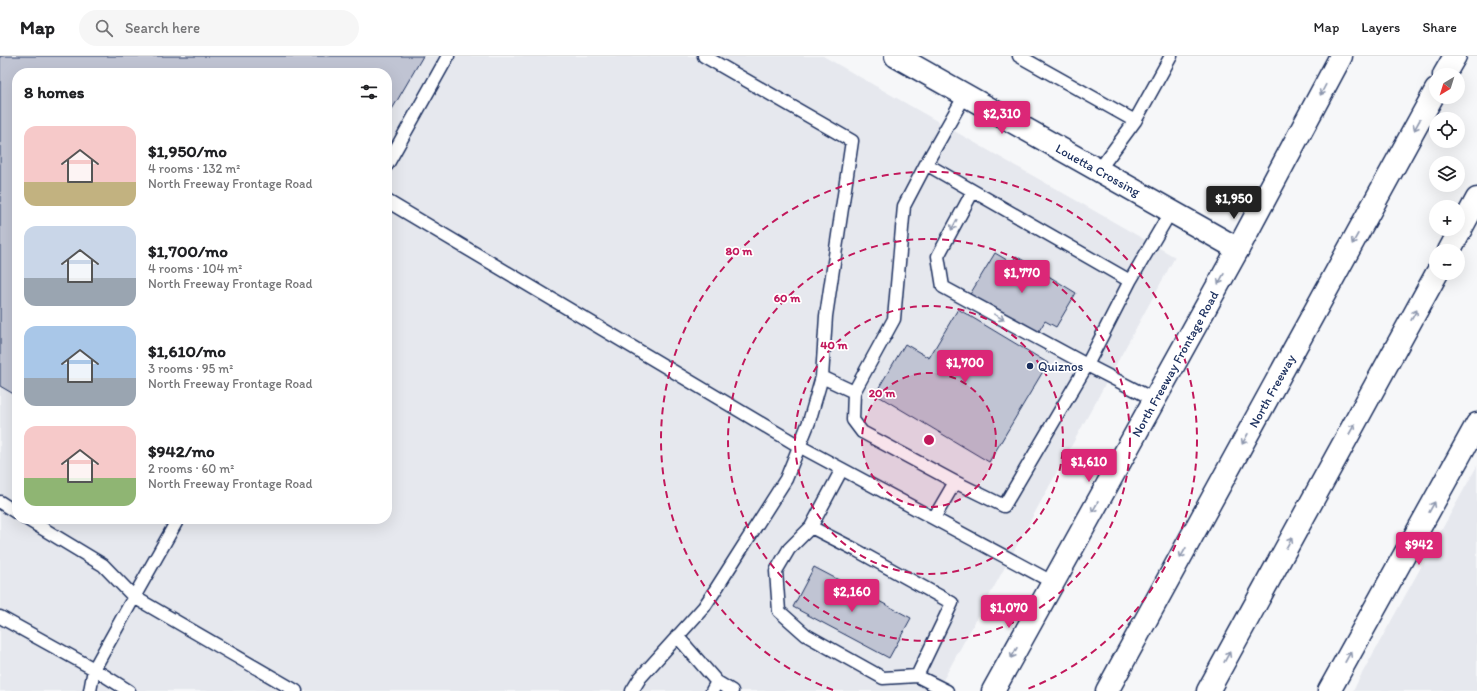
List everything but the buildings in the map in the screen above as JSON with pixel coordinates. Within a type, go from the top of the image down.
[{"type":"main road","name":"Louetta Crossing","points":[[896,56],[1238,249]]},
{"type":"main road","name":"North Freeway Frontage Road","points":[[994,691],[1238,249],[1341,56]]},
{"type":"main road","points":[[1448,68],[1455,56]]},
{"type":"main road","name":"North Freeway","points":[[1107,691],[1429,103]]},
{"type":"main road","points":[[1453,244],[1477,199]]},
{"type":"main road","points":[[1208,691],[1433,280]]},
{"type":"main road","points":[[1329,691],[1477,424]]},
{"type":"lane","points":[[392,156],[448,56]]},
{"type":"lane","points":[[632,691],[640,678],[704,607],[722,580],[786,479],[809,422],[822,377],[826,316],[852,141],[704,56]]},
{"type":"lane","points":[[1019,56],[1134,121]]},
{"type":"lane","points":[[1099,170],[1134,121],[1171,56]]},
{"type":"lane","points":[[965,95],[904,206],[894,319],[854,392],[853,420],[862,432],[955,482],[1004,506],[1087,365],[1130,281],[1171,211]]},
{"type":"lane","points":[[926,164],[1130,281]]},
{"type":"lane","points":[[973,191],[938,256],[943,287],[1155,400]]},
{"type":"lane","points":[[392,204],[799,446],[1054,582]]},
{"type":"lane","points":[[822,377],[854,392]]},
{"type":"lane","points":[[842,469],[812,527],[789,550],[776,571],[779,611],[806,635],[883,678],[917,676],[947,691]]},
{"type":"lane","points":[[934,518],[955,482]]},
{"type":"lane","points":[[0,502],[12,510]]},
{"type":"lane","points":[[35,524],[103,565],[134,597],[296,691]]},
{"type":"lane","points":[[90,691],[94,669],[175,524]]},
{"type":"lane","points":[[812,527],[952,603],[917,676]]},
{"type":"lane","points":[[0,617],[94,669],[130,691]]},
{"type":"lane","points":[[677,636],[714,687],[732,691]]},
{"type":"shaded area","points":[[0,56],[823,56],[1175,257],[937,691],[0,691]]},
{"type":"shaded area","points":[[1477,466],[1477,691],[1353,691],[1359,679]]},
{"type":"place","name":"Quiznos","points":[[1030,366]]}]
